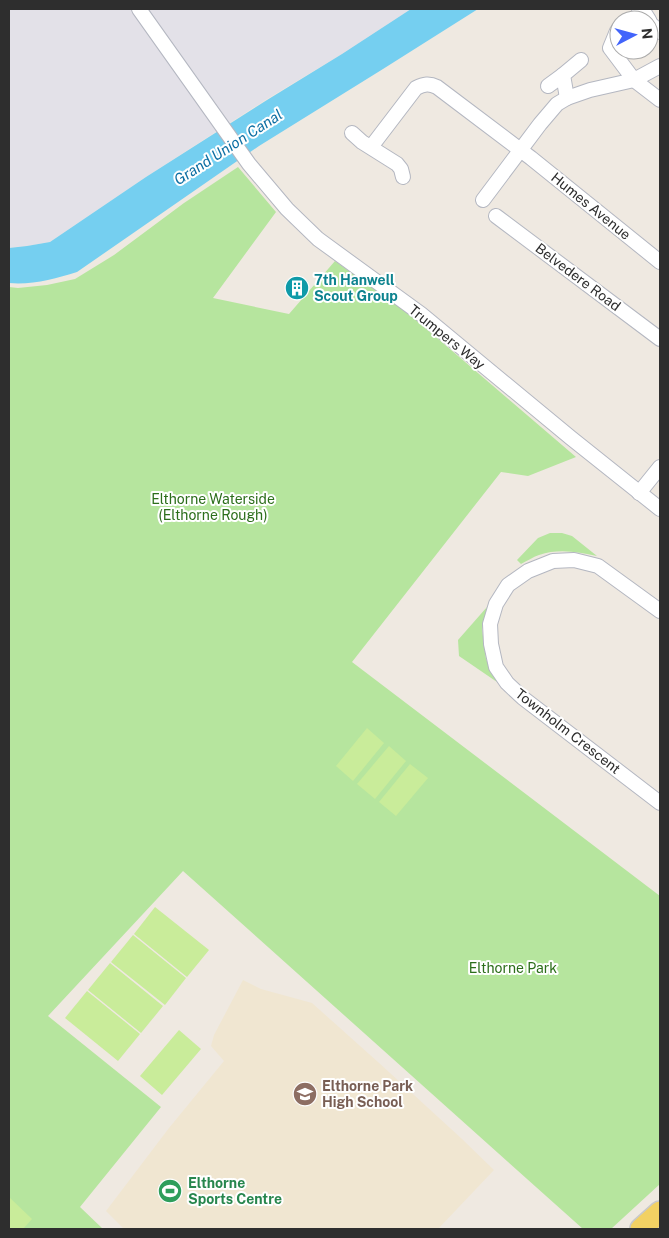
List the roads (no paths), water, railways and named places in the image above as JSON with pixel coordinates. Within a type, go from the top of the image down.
[{"type":"main road","points":[[641,1229],[660,1212]]},
{"type":"street","name":"Trumpers Way","points":[[139,9],[249,164],[287,209],[318,239],[421,314],[660,509]]},
{"type":"street","points":[[548,86],[581,60]]},
{"type":"street","points":[[619,60],[634,80],[660,100]]},
{"type":"street","points":[[483,200],[557,104],[567,98],[590,90],[634,80],[660,66]]},
{"type":"street","points":[[563,75],[567,98]]},
{"type":"street","name":"Humes Avenue","points":[[371,147],[416,88],[423,84],[431,84],[521,151],[660,262]]},
{"type":"street","points":[[352,133],[362,142],[397,164],[401,169],[403,177]]},
{"type":"street","name":"Belvedere Road","points":[[496,216],[660,339]]},
{"type":"street","points":[[640,493],[660,467]]},
{"type":"street","name":"Townholm Crescent","points":[[660,611],[598,566],[574,560],[553,561],[528,571],[508,585],[496,604],[490,624],[491,644],[496,667],[508,683],[523,698],[660,803]]},
{"type":"water","name":"Grand Union Canal","points":[[411,9],[478,9],[259,146],[77,272],[43,281],[9,283],[9,248],[50,242],[146,177]]},
{"type":"place","name":"7th Hanwell Scout Group","points":[[297,288]]},
{"type":"place","name":"Elthorne Park High School","points":[[305,1094]]},
{"type":"place","name":"Elthorne Sports Centre","points":[[170,1191]]},
{"type":"park label","name":"Elthorne Waterside (Elthorne Rough)","points":[[213,508]]},
{"type":"park label","name":"Elthorne Park","points":[[513,968]]}]
